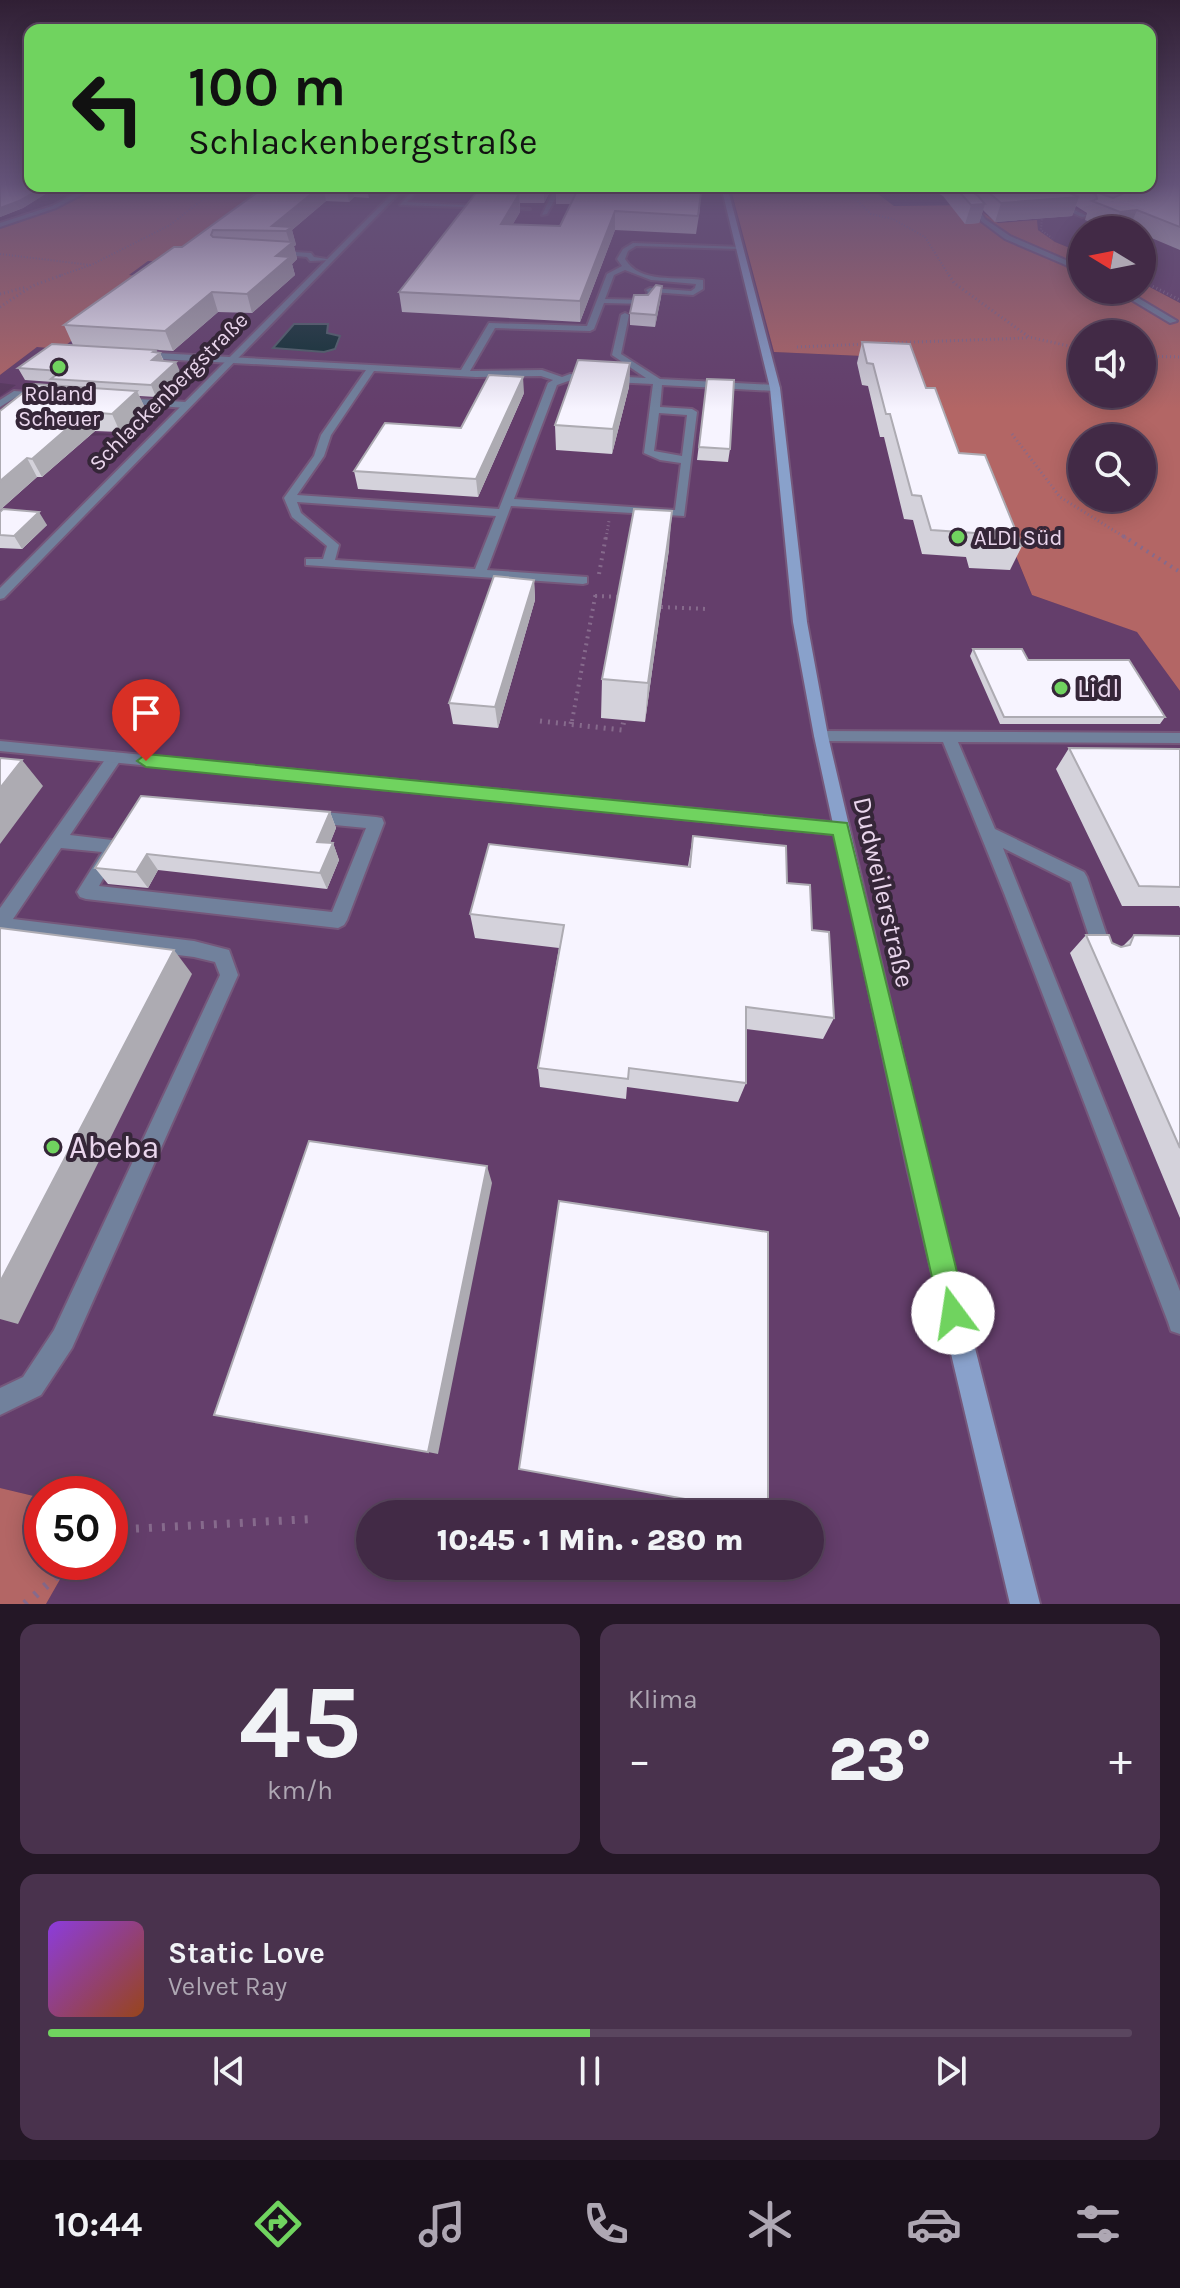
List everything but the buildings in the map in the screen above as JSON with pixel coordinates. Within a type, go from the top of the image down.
[{"type":"main road","name":"Dudweilerstraße","points":[[742,259],[775,388],[804,650],[821,736],[918,1167],[1025,1604]]},
{"type":"street","points":[[310,259],[329,260]]},
{"type":"street","points":[[621,259],[632,273],[700,282],[699,289],[693,293],[650,290]]},
{"type":"street","name":"Schlackenbergstraße","points":[[0,595],[329,260]]},
{"type":"street","points":[[464,373],[492,325],[590,329],[611,274],[626,267]]},
{"type":"street","points":[[601,301],[646,302],[656,278]]},
{"type":"street","points":[[1143,304],[1173,321]]},
{"type":"street","points":[[625,315],[616,355],[658,382]]},
{"type":"street","points":[[134,355],[464,373],[542,373],[560,379],[775,388]]},
{"type":"street","points":[[290,498],[319,456],[326,435],[372,368]]},
{"type":"street","points":[[480,573],[553,383],[560,379]]},
{"type":"street","points":[[658,382],[649,453],[686,460]]},
{"type":"street","points":[[0,404],[14,394],[61,397]]},
{"type":"street","points":[[107,400],[186,405]]},
{"type":"street","points":[[290,498],[680,514],[692,412],[653,410]]},
{"type":"street","points":[[290,498],[296,515],[333,545],[328,563]]},
{"type":"street","points":[[310,562],[583,580]]},
{"type":"street","points":[[821,736],[1180,738]]},
{"type":"street","points":[[948,736],[1180,1322]]},
{"type":"street","points":[[0,746],[841,829]]},
{"type":"street","points":[[0,1402],[32,1386],[63,1339],[229,975],[222,956],[194,949],[0,924],[114,758]]},
{"type":"street","points":[[57,841],[117,840],[86,892],[338,920],[376,823],[298,816]]},
{"type":"street","points":[[988,833],[1078,877],[1104,954]]},
{"type":"path","points":[[40,259],[91,265]]},
{"type":"path","points":[[0,294],[32,286],[103,259]]},
{"type":"path","points":[[939,259],[954,283],[1029,337]]},
{"type":"path","points":[[0,307],[32,286]]},
{"type":"path","points":[[1156,288],[1180,300]]},
{"type":"path","points":[[797,347],[1029,337],[1068,346]]},
{"type":"path","points":[[1156,356],[1180,357]]},
{"type":"path","points":[[1012,434],[1060,497],[1180,572]]},
{"type":"path","points":[[571,724],[612,509]]},
{"type":"path","points":[[1168,564],[1180,565]]},
{"type":"path","points":[[595,596],[623,597]]},
{"type":"path","points":[[661,607],[707,609]]},
{"type":"path","points":[[540,721],[622,730],[624,720]]},
{"type":"path","points":[[128,1529],[312,1519]]},
{"type":"path","points":[[25,1604],[52,1580]]},
{"type":"shaded area","points":[[0,259],[182,259],[178,262],[148,261],[129,275],[151,278],[61,349],[37,347],[0,375]]},
{"type":"shaded area","points":[[152,259],[749,259],[774,352],[907,358],[981,473],[1032,595],[1138,632],[1180,691],[1180,1604],[46,1604],[60,1580],[128,1580],[128,1476],[24,1476],[24,1494],[0,1488],[0,437],[127,435],[0,426],[0,396],[16,385],[0,383],[0,375],[37,347],[150,278],[128,276]]},
{"type":"shaded area","points":[[749,259],[1068,259],[1068,304],[1156,304],[1156,290],[1180,303],[1180,691],[1137,632],[1032,595],[982,473],[952,472],[907,358],[774,352]]},
{"type":"shaded area","points":[[1156,259],[1180,259],[1180,303],[1156,290]]},
{"type":"shaded area","points":[[294,324],[328,324],[327,333],[340,336],[335,349],[324,352],[273,348]]},
{"type":"shaded area","points":[[0,1488],[24,1494],[24,1580],[60,1580],[46,1604],[0,1604]]},
{"type":"place","name":"Roland Scheuer","points":[[59,367]]},
{"type":"place","name":"ALDI Süd","points":[[958,537]]},
{"type":"place","name":"Lidl","points":[[1061,688]]},
{"type":"place","name":"Abeba","points":[[53,1147]]},
{"type":"route","points":[[146,761],[841,829],[953,1313]]}]
